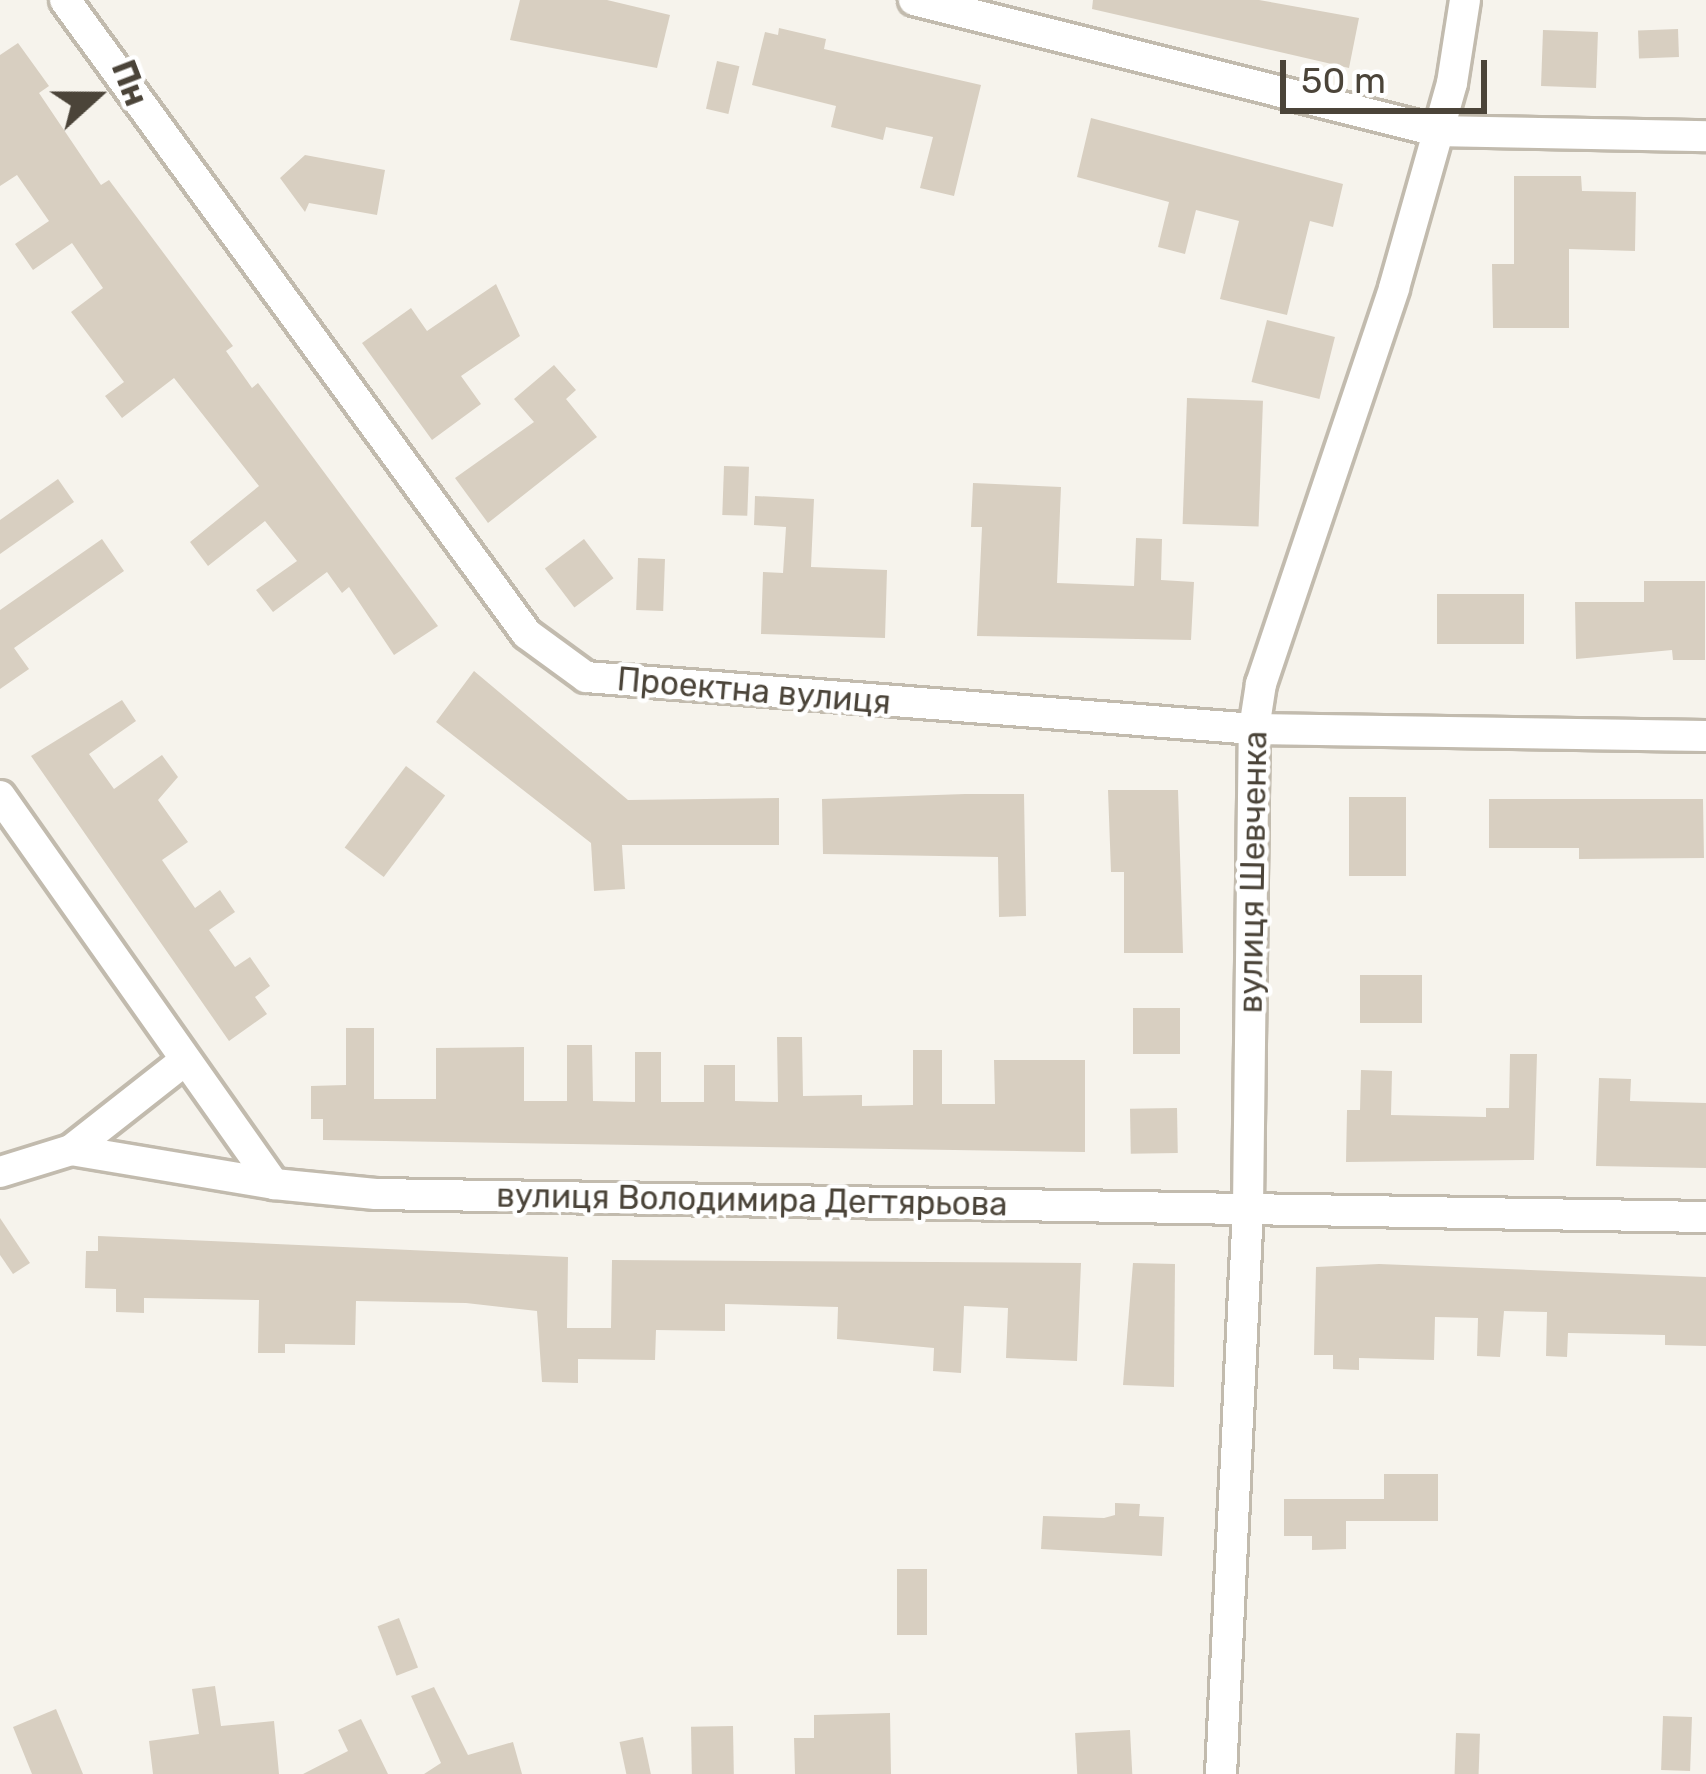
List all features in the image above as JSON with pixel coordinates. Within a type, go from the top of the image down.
[{"type":"street","name":"Проектна вулиця","points":[[65,0],[527,634],[555,661],[586,676],[633,684],[1254,729],[1706,736]]},
{"type":"street","points":[[914,0],[1437,130],[1706,136]]},
{"type":"street","name":"вулиця Шевченка","points":[[1221,1774],[1248,1207],[1254,729],[1261,684],[1373,356],[1437,130],[1465,0]]},
{"type":"street","points":[[0,796],[183,1062],[274,1184]]},
{"type":"street","points":[[0,1172],[70,1150],[183,1062]]},
{"type":"street","name":"вулиця Володимира Дегтярьова","points":[[70,1150],[274,1184],[398,1195],[1706,1217]]},
{"type":"building","points":[[520,0],[607,0],[670,15],[657,68],[510,40]]},
{"type":"building","points":[[1093,0],[1259,0],[1359,18],[1349,68],[1092,9]]},
{"type":"building","points":[[779,28],[826,39],[824,49],[981,85],[954,196],[920,188],[933,137],[886,127],[883,140],[831,127],[836,106],[752,85],[765,32],[778,35]]},
{"type":"building","points":[[1678,29],[1679,57],[1639,58],[1638,30]]},
{"type":"building","points":[[1543,30],[1598,32],[1596,88],[1541,86]]},
{"type":"building","points":[[18,43],[49,86],[39,93],[101,185],[109,180],[233,346],[226,351],[252,388],[258,383],[438,626],[394,655],[349,587],[342,593],[327,572],[273,612],[256,590],[297,561],[265,521],[208,566],[190,542],[259,486],[174,378],[122,418],[105,396],[124,382],[71,312],[103,288],[72,243],[33,270],[15,244],[49,221],[17,175],[0,186],[0,55]]},
{"type":"building","points":[[717,61],[739,66],[728,114],[706,109]]},
{"type":"building","points":[[1091,118],[1343,184],[1333,227],[1310,221],[1287,315],[1220,299],[1239,221],[1196,210],[1185,254],[1158,247],[1169,202],[1077,177]]},
{"type":"building","points":[[305,155],[385,170],[377,215],[309,203],[305,212],[280,178]]},
{"type":"building","points":[[1514,176],[1581,176],[1582,191],[1636,192],[1635,251],[1569,249],[1569,328],[1493,328],[1492,264],[1514,264]]},
{"type":"building","points":[[496,284],[520,336],[461,376],[481,404],[432,440],[362,343],[411,308],[427,331]]},
{"type":"building","points":[[1267,320],[1335,337],[1319,399],[1252,382]]},
{"type":"building","points":[[554,365],[576,390],[566,399],[597,437],[488,523],[455,478],[534,422],[514,399]]},
{"type":"building","points":[[1187,398],[1263,401],[1259,527],[1183,524]]},
{"type":"building","points":[[724,466],[749,467],[747,516],[722,515]]},
{"type":"building","points":[[58,479],[74,502],[0,554],[0,520]]},
{"type":"building","points":[[973,483],[1061,487],[1057,583],[1134,586],[1136,538],[1162,539],[1161,580],[1194,582],[1191,640],[977,636],[982,527],[971,527]]},
{"type":"building","points":[[755,496],[814,499],[811,567],[887,570],[885,638],[761,634],[763,572],[783,573],[786,527],[754,525]]},
{"type":"building","points":[[102,539],[124,571],[14,648],[29,669],[0,689],[0,610]]},
{"type":"building","points":[[584,539],[613,578],[574,608],[545,568]]},
{"type":"building","points":[[638,558],[665,559],[663,611],[636,610]]},
{"type":"building","points":[[1644,581],[1705,581],[1705,660],[1673,660],[1672,650],[1576,659],[1575,602],[1644,602]]},
{"type":"building","points":[[1437,594],[1524,594],[1524,644],[1437,644]]},
{"type":"building","points":[[474,671],[628,800],[779,798],[779,845],[622,845],[625,889],[594,891],[591,843],[436,722]]},
{"type":"building","points":[[122,700],[136,721],[89,754],[114,789],[162,755],[178,777],[158,800],[188,842],[162,860],[195,908],[220,890],[235,912],[209,930],[235,967],[250,957],[270,986],[255,997],[267,1014],[229,1041],[31,756]]},
{"type":"building","points":[[406,766],[445,795],[384,877],[345,847]]},
{"type":"building","points":[[1108,790],[1178,790],[1183,953],[1124,953],[1124,872],[1111,872]]},
{"type":"building","points":[[1024,794],[1026,916],[999,917],[998,857],[823,854],[822,799]]},
{"type":"building","points":[[1349,797],[1406,797],[1406,876],[1349,876]]},
{"type":"building","points":[[1489,799],[1703,799],[1704,858],[1579,859],[1579,848],[1489,848]]},
{"type":"building","points":[[1360,975],[1422,975],[1422,1023],[1360,1023]]},
{"type":"building","points":[[1133,1008],[1180,1008],[1180,1054],[1133,1054]]},
{"type":"building","points":[[346,1028],[374,1028],[374,1099],[436,1099],[436,1048],[524,1047],[524,1101],[567,1101],[567,1045],[592,1045],[593,1101],[635,1102],[635,1052],[661,1052],[661,1102],[704,1102],[704,1065],[735,1065],[735,1101],[778,1102],[777,1037],[802,1037],[803,1096],[862,1095],[862,1106],[913,1105],[913,1050],[942,1050],[942,1104],[995,1104],[994,1060],[1085,1060],[1085,1152],[323,1140],[323,1119],[311,1119],[311,1086],[346,1085]]},
{"type":"building","points":[[1510,1054],[1537,1054],[1534,1160],[1346,1162],[1347,1110],[1360,1110],[1361,1070],[1392,1071],[1391,1115],[1486,1117],[1486,1108],[1509,1108]]},
{"type":"building","points":[[1599,1078],[1631,1079],[1630,1101],[1706,1103],[1706,1168],[1596,1166]]},
{"type":"building","points":[[1177,1108],[1178,1153],[1131,1154],[1130,1109]]},
{"type":"building","points":[[0,1218],[30,1263],[13,1274],[0,1255]]},
{"type":"building","points":[[98,1236],[568,1257],[567,1328],[611,1328],[612,1260],[1081,1263],[1077,1361],[1006,1358],[1008,1308],[964,1306],[961,1373],[933,1371],[934,1348],[837,1339],[838,1307],[725,1304],[725,1331],[656,1330],[655,1360],[578,1359],[578,1383],[542,1382],[537,1311],[466,1303],[356,1301],[355,1345],[285,1344],[285,1353],[258,1353],[259,1300],[144,1298],[144,1313],[116,1312],[116,1289],[85,1288],[86,1251],[98,1251]]},
{"type":"building","points":[[1133,1263],[1175,1264],[1174,1387],[1123,1385]]},
{"type":"building","points":[[1379,1264],[1706,1277],[1706,1346],[1665,1345],[1665,1335],[1568,1333],[1567,1357],[1546,1356],[1547,1312],[1504,1311],[1500,1357],[1477,1356],[1478,1318],[1435,1317],[1434,1360],[1359,1358],[1359,1370],[1333,1369],[1333,1355],[1314,1355],[1316,1267]]},
{"type":"building","points":[[1384,1474],[1438,1474],[1438,1521],[1346,1521],[1346,1549],[1312,1550],[1312,1536],[1284,1536],[1284,1499],[1384,1499]]},
{"type":"building","points":[[1115,1503],[1140,1504],[1139,1516],[1164,1517],[1162,1556],[1041,1549],[1043,1516],[1104,1518],[1115,1515]]},
{"type":"building","points":[[897,1569],[927,1569],[927,1635],[897,1635]]},
{"type":"building","points":[[399,1618],[418,1667],[397,1676],[378,1626]]},
{"type":"building","points":[[215,1686],[221,1726],[274,1721],[279,1774],[153,1774],[149,1741],[199,1734],[192,1689]]},
{"type":"building","points":[[434,1687],[468,1755],[513,1742],[522,1774],[424,1774],[441,1763],[411,1696]]},
{"type":"building","points":[[56,1709],[83,1774],[32,1774],[13,1727]]},
{"type":"building","points":[[890,1713],[891,1774],[795,1774],[794,1738],[814,1738],[814,1715]]},
{"type":"building","points":[[1663,1716],[1692,1717],[1690,1771],[1661,1770]]},
{"type":"building","points":[[361,1719],[388,1774],[303,1774],[348,1751],[338,1730]]},
{"type":"building","points":[[733,1726],[734,1774],[692,1774],[691,1727]]},
{"type":"building","points":[[1130,1730],[1132,1774],[1077,1774],[1075,1733]]},
{"type":"building","points":[[1456,1733],[1480,1734],[1479,1774],[1455,1774]]},
{"type":"building","points":[[643,1737],[651,1774],[626,1774],[620,1742]]}]
